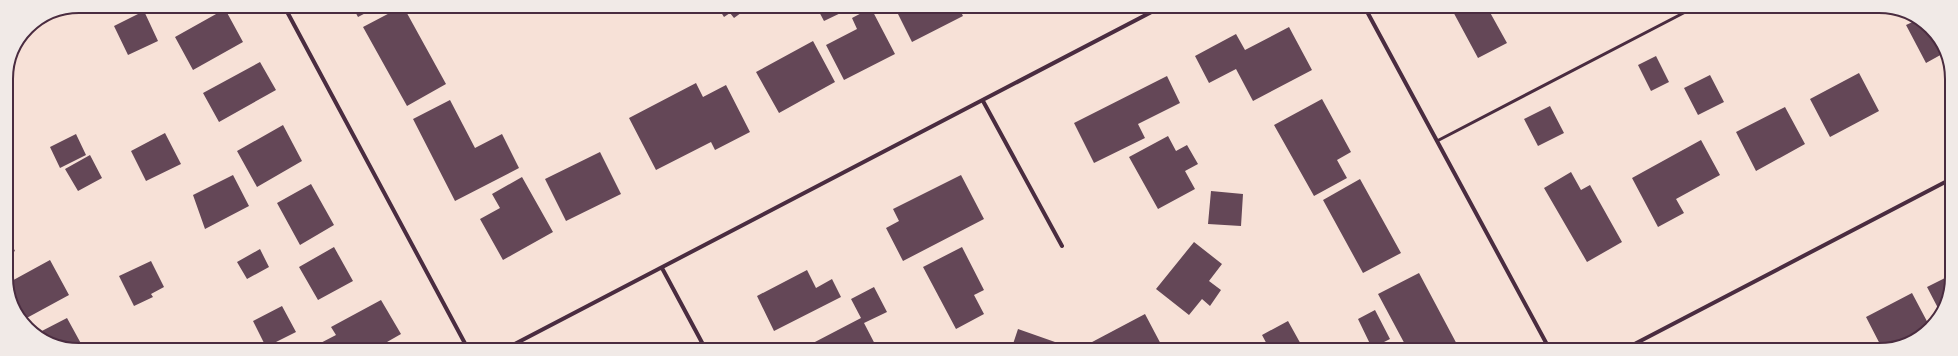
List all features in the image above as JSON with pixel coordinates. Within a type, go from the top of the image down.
[{"type":"street","points":[[288,13],[464,343]]},
{"type":"street","points":[[519,343],[1150,13]]},
{"type":"street","points":[[1368,13],[1546,343]]},
{"type":"street","points":[[983,101],[1062,246]]},
{"type":"street","points":[[1636,343],[1945,182]]},
{"type":"street","points":[[662,268],[702,343]]},
{"type":"lane","points":[[1437,141],[1683,13]]},
{"type":"building","points":[[140,13],[145,13],[158,41],[128,55],[114,26]]},
{"type":"building","points":[[218,13],[227,13],[243,42],[193,70],[175,37]]},
{"type":"building","points":[[356,13],[366,13],[358,17]]},
{"type":"building","points":[[390,13],[407,13],[446,84],[407,106],[363,27]]},
{"type":"building","points":[[721,13],[730,13],[724,17]]},
{"type":"building","points":[[730,13],[741,13],[734,18]]},
{"type":"building","points":[[820,13],[841,13],[824,21]]},
{"type":"building","points":[[862,13],[874,13],[895,54],[844,80],[826,45],[857,29],[852,18]]},
{"type":"building","points":[[898,13],[962,13],[963,16],[912,42]]},
{"type":"building","points":[[1454,13],[1490,13],[1507,43],[1478,58]]},
{"type":"building","points":[[1912,22],[1923,29],[1936,46],[1940,55],[1926,63],[1906,25]]},
{"type":"building","points":[[1289,27],[1312,70],[1253,101],[1236,69],[1209,83],[1195,56],[1236,34],[1245,50]]},
{"type":"building","points":[[813,41],[835,82],[779,113],[756,72]]},
{"type":"building","points":[[1656,56],[1669,82],[1651,91],[1638,65]]},
{"type":"building","points":[[260,62],[276,90],[219,122],[203,93]]},
{"type":"building","points":[[1859,73],[1879,111],[1830,137],[1810,99]]},
{"type":"building","points":[[1710,75],[1724,102],[1698,115],[1684,88]]},
{"type":"building","points":[[1167,76],[1180,103],[1138,124],[1145,138],[1094,163],[1074,123]]},
{"type":"building","points":[[696,83],[703,97],[726,85],[750,132],[715,150],[711,142],[656,170],[629,118]]},
{"type":"building","points":[[1322,99],[1351,152],[1337,160],[1347,178],[1314,196],[1274,125]]},
{"type":"building","points":[[450,100],[475,148],[502,134],[519,168],[455,201],[413,119]]},
{"type":"building","points":[[1550,106],[1564,133],[1538,146],[1524,119]]},
{"type":"building","points":[[1785,107],[1805,144],[1756,171],[1736,132]]},
{"type":"building","points":[[283,125],[302,161],[257,187],[237,151]]},
{"type":"building","points":[[165,133],[181,164],[146,181],[131,151]]},
{"type":"building","points":[[76,134],[86,155],[60,168],[50,147]]},
{"type":"building","points":[[1168,136],[1176,151],[1187,145],[1198,164],[1185,171],[1195,189],[1158,209],[1129,157]]},
{"type":"building","points":[[1701,140],[1720,175],[1676,199],[1684,213],[1658,227],[1632,178]]},
{"type":"building","points":[[600,152],[621,194],[566,221],[545,179]]},
{"type":"building","points":[[90,155],[102,178],[78,191],[65,169]]},
{"type":"building","points":[[1571,172],[1581,190],[1590,185],[1622,242],[1587,262],[1544,188]]},
{"type":"building","points":[[233,175],[249,206],[205,229],[193,195]]},
{"type":"building","points":[[961,175],[984,219],[903,261],[886,228],[899,221],[893,209]]},
{"type":"building","points":[[522,177],[553,232],[503,260],[480,219],[500,208],[492,194]]},
{"type":"building","points":[[1360,179],[1401,253],[1363,273],[1323,200]]},
{"type":"building","points":[[311,184],[334,225],[300,245],[277,203]]},
{"type":"building","points":[[1211,191],[1243,194],[1241,226],[1208,224]]},
{"type":"building","points":[[1194,242],[1222,264],[1209,281],[1221,290],[1210,306],[1202,299],[1189,315],[1156,289]]},
{"type":"building","points":[[334,247],[353,281],[318,300],[299,267]]},
{"type":"building","points":[[962,247],[984,290],[974,295],[984,314],[956,329],[923,267]]},
{"type":"building","points":[[260,249],[269,267],[247,279],[237,262]]},
{"type":"building","points":[[50,260],[69,295],[27,318],[18,302],[14,290],[13,280]]},
{"type":"building","points":[[151,261],[164,287],[151,294],[153,297],[134,306],[119,276]]},
{"type":"building","points":[[807,270],[816,288],[832,279],[841,297],[774,331],[757,296]]},
{"type":"building","points":[[1419,273],[1456,343],[1404,343],[1378,294]]},
{"type":"building","points":[[1945,278],[1941,298],[1937,307],[1927,287]]},
{"type":"building","points":[[874,287],[887,312],[864,323],[874,343],[813,343],[861,318],[851,299]]},
{"type":"building","points":[[1912,293],[1927,322],[1923,327],[1912,334],[1900,339],[1879,343],[1866,317]]},
{"type":"building","points":[[381,300],[401,334],[385,343],[321,343],[336,335],[331,327]]},
{"type":"building","points":[[282,306],[296,332],[274,343],[264,343],[253,321]]},
{"type":"building","points":[[1375,310],[1390,339],[1382,343],[1370,343],[1358,319]]},
{"type":"building","points":[[1145,314],[1160,343],[1090,343]]},
{"type":"building","points":[[67,318],[81,343],[62,341],[41,331]]},
{"type":"building","points":[[1288,321],[1300,343],[1266,343],[1262,335]]},
{"type":"building","points":[[1018,329],[1055,342],[1055,343],[1013,343]]}]
